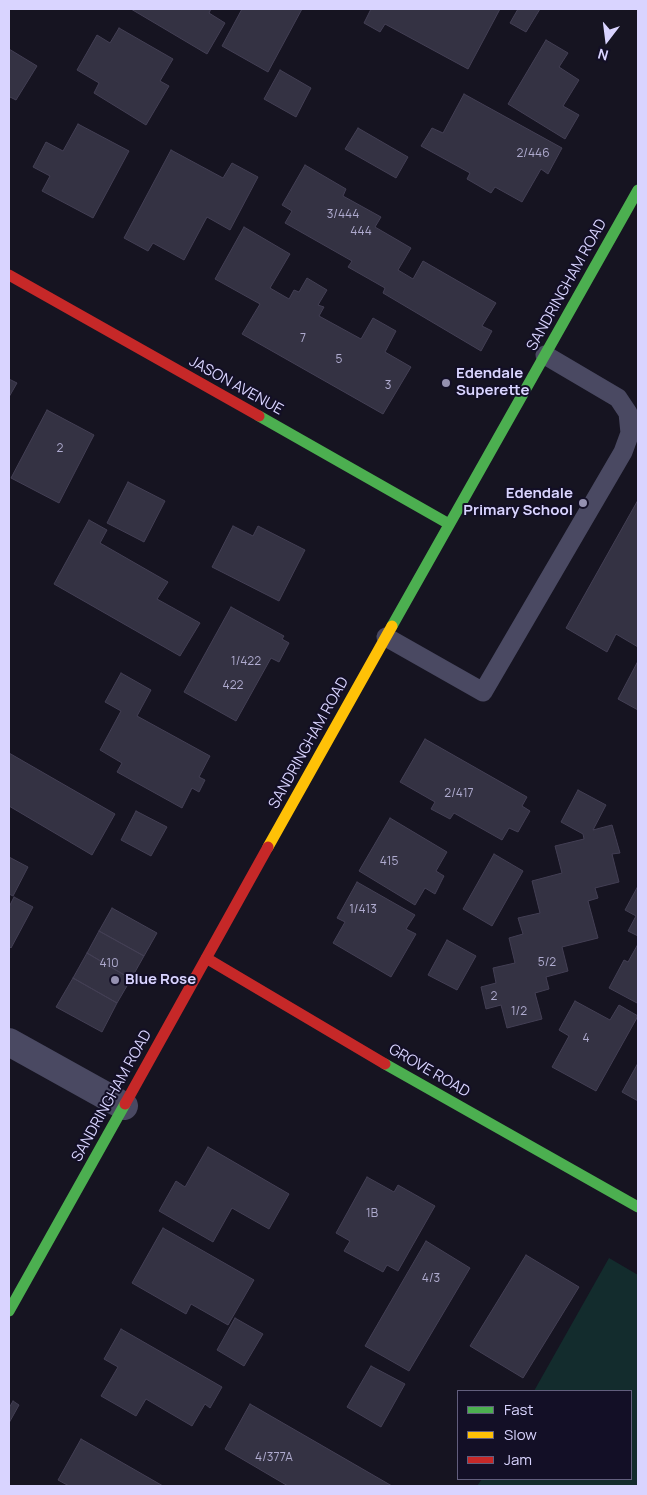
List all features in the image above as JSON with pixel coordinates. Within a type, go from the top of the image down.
[{"type":"main road","name":"SANDRINGHAM ROAD","points":[[9,1311],[638,190]]},
{"type":"main road","name":"JASON AVENUE","points":[[9,275],[449,524]]},
{"type":"main road","name":"GROVE ROAD","points":[[206,958],[338,1037],[638,1207]]},
{"type":"street","points":[[9,1042],[124,1106]]},
{"type":"lane","points":[[386,637],[483,692],[623,452],[630,433],[628,413],[618,398],[545,355]]},
{"type":"green space","points":[[609,1258],[638,1275],[638,1486],[477,1486],[481,1480],[632,1480],[632,1390],[535,1390]]},
{"type":"building","points":[[131,9],[211,9],[209,13],[225,23],[207,54]]},
{"type":"building","points":[[242,9],[302,9],[268,72],[222,46]]},
{"type":"building","points":[[371,9],[500,9],[468,69],[385,24],[380,32],[364,23]]},
{"type":"building","points":[[518,9],[540,9],[526,32],[510,23]]},
{"type":"building","points":[[119,28],[173,59],[160,81],[169,86],[146,125],[94,93],[99,83],[77,70],[97,35],[110,43]]},
{"type":"building","points":[[546,40],[568,53],[559,67],[579,80],[563,106],[579,115],[565,139],[508,104]]},
{"type":"building","points":[[9,49],[37,66],[16,100],[10,97],[9,100]]},
{"type":"building","points":[[280,70],[311,88],[296,117],[264,99]]},
{"type":"building","points":[[464,94],[562,148],[548,174],[541,169],[522,202],[495,187],[491,193],[467,179],[470,173],[421,146],[432,128],[443,133]]},
{"type":"building","points":[[78,124],[129,151],[93,218],[42,191],[50,176],[33,167],[46,142],[63,151]]},
{"type":"building","points":[[358,128],[408,157],[396,178],[345,149]]},
{"type":"building","points":[[171,150],[223,178],[232,163],[258,177],[230,230],[207,217],[184,260],[153,243],[148,251],[124,238]]},
{"type":"building","points":[[305,165],[346,189],[343,196],[381,217],[375,227],[411,248],[398,270],[413,279],[423,261],[496,303],[482,326],[492,331],[481,351],[383,293],[385,288],[348,267],[352,261],[285,223],[292,211],[282,205]]},
{"type":"building","points":[[244,227],[290,254],[270,288],[289,299],[294,290],[299,292],[307,278],[327,290],[318,305],[324,307],[319,316],[361,339],[373,318],[396,331],[385,352],[411,367],[383,414],[242,334],[260,304],[215,279]]},
{"type":"building","points":[[9,379],[17,383],[9,397]]},
{"type":"building","points":[[47,410],[94,435],[59,503],[11,478]]},
{"type":"building","points":[[128,482],[165,501],[144,542],[107,523]]},
{"type":"building","points":[[638,500],[638,647],[616,634],[607,652],[566,628]]},
{"type":"building","points":[[89,520],[107,530],[100,543],[168,582],[157,599],[200,623],[180,656],[54,584]]},
{"type":"building","points":[[233,526],[253,536],[258,526],[305,550],[279,601],[212,567]]},
{"type":"building","points":[[231,607],[284,636],[282,639],[289,643],[279,662],[271,658],[236,721],[184,692]]},
{"type":"building","points":[[638,661],[638,710],[618,699]]},
{"type":"building","points":[[121,673],[151,690],[137,716],[210,756],[199,777],[205,780],[199,792],[192,788],[182,808],[117,772],[122,763],[100,750],[121,711],[105,702]]},
{"type":"building","points":[[425,739],[527,797],[522,806],[530,811],[518,832],[509,828],[502,840],[454,813],[450,819],[431,809],[435,802],[400,782]]},
{"type":"building","points":[[9,753],[115,814],[92,855],[9,806]]},
{"type":"building","points":[[578,790],[606,805],[593,830],[612,825],[620,853],[612,854],[619,882],[595,888],[598,898],[588,901],[598,938],[562,947],[568,971],[546,977],[549,989],[535,993],[542,1019],[507,1028],[501,1005],[486,1009],[481,987],[496,983],[493,968],[515,963],[509,938],[523,934],[518,918],[540,913],[532,881],[562,873],[555,846],[584,839],[583,834],[561,822]]},
{"type":"building","points":[[136,811],[167,827],[151,856],[121,840]]},
{"type":"building","points":[[390,818],[447,852],[436,871],[444,876],[435,894],[425,888],[415,905],[359,871]]},
{"type":"building","points":[[494,854],[523,871],[492,926],[463,909]]},
{"type":"building","points":[[9,857],[28,867],[13,896],[9,894]]},
{"type":"building","points":[[357,882],[415,915],[406,929],[416,934],[391,977],[333,943],[345,922],[337,918]]},
{"type":"building","points":[[638,886],[638,936],[628,931],[636,916],[625,910]]},
{"type":"building","points":[[14,897],[33,907],[11,948],[9,946],[9,907]]},
{"type":"building","points":[[112,908],[157,933],[144,956],[99,931]]},
{"type":"building","points":[[99,931],[144,956],[131,979],[87,953]]},
{"type":"building","points":[[447,940],[476,956],[457,990],[428,975]]},
{"type":"building","points":[[638,944],[637,1003],[609,988],[624,960],[628,962]]},
{"type":"building","points":[[87,953],[131,979],[117,1003],[73,978]]},
{"type":"building","points":[[73,978],[117,1003],[102,1032],[56,1007]]},
{"type":"building","points":[[575,1001],[610,1020],[619,1005],[638,1016],[596,1091],[552,1067],[569,1036],[559,1030]]},
{"type":"building","points":[[638,1063],[638,1101],[622,1092]]},
{"type":"building","points":[[208,1147],[289,1194],[269,1229],[232,1208],[213,1242],[159,1211],[176,1181],[185,1187]]},
{"type":"building","points":[[367,1177],[394,1192],[398,1185],[435,1206],[398,1271],[387,1265],[383,1272],[344,1251],[350,1241],[336,1233]]},
{"type":"building","points":[[163,1228],[254,1280],[228,1325],[191,1304],[186,1314],[132,1283]]},
{"type":"building","points":[[426,1241],[470,1268],[409,1371],[365,1346]]},
{"type":"building","points":[[526,1255],[579,1287],[523,1378],[470,1346]]},
{"type":"building","points":[[235,1318],[263,1334],[244,1366],[217,1350]]},
{"type":"building","points":[[121,1329],[222,1387],[210,1408],[205,1404],[192,1426],[146,1399],[136,1416],[101,1396],[118,1367],[104,1359]]},
{"type":"building","points":[[371,1366],[405,1384],[381,1427],[347,1407]]},
{"type":"building","points":[[13,1401],[19,1405],[9,1423],[9,1408]]},
{"type":"building","points":[[250,1404],[392,1486],[288,1486],[225,1449]]},
{"type":"building","points":[[81,1439],[163,1486],[69,1486],[58,1480]]},
{"type":"traffic: fast","points":[[392,626],[638,190]]},
{"type":"traffic: fast","points":[[259,416],[449,524]]},
{"type":"traffic: fast","points":[[385,1064],[638,1207]]},
{"type":"traffic: fast","points":[[9,1311],[125,1104]]},
{"type":"traffic: slow","points":[[268,847],[392,626]]},
{"type":"traffic: jam","points":[[9,275],[259,416]]},
{"type":"traffic: jam","points":[[125,1104],[268,847]]},
{"type":"traffic: jam","points":[[206,958],[385,1064]]},
{"type":"place","name":"Edendale Superette","points":[[446,383]]},
{"type":"place","name":"Edendale Primary School","points":[[583,503]]},
{"type":"place","name":"Blue Rose","points":[[115,980]]}]
